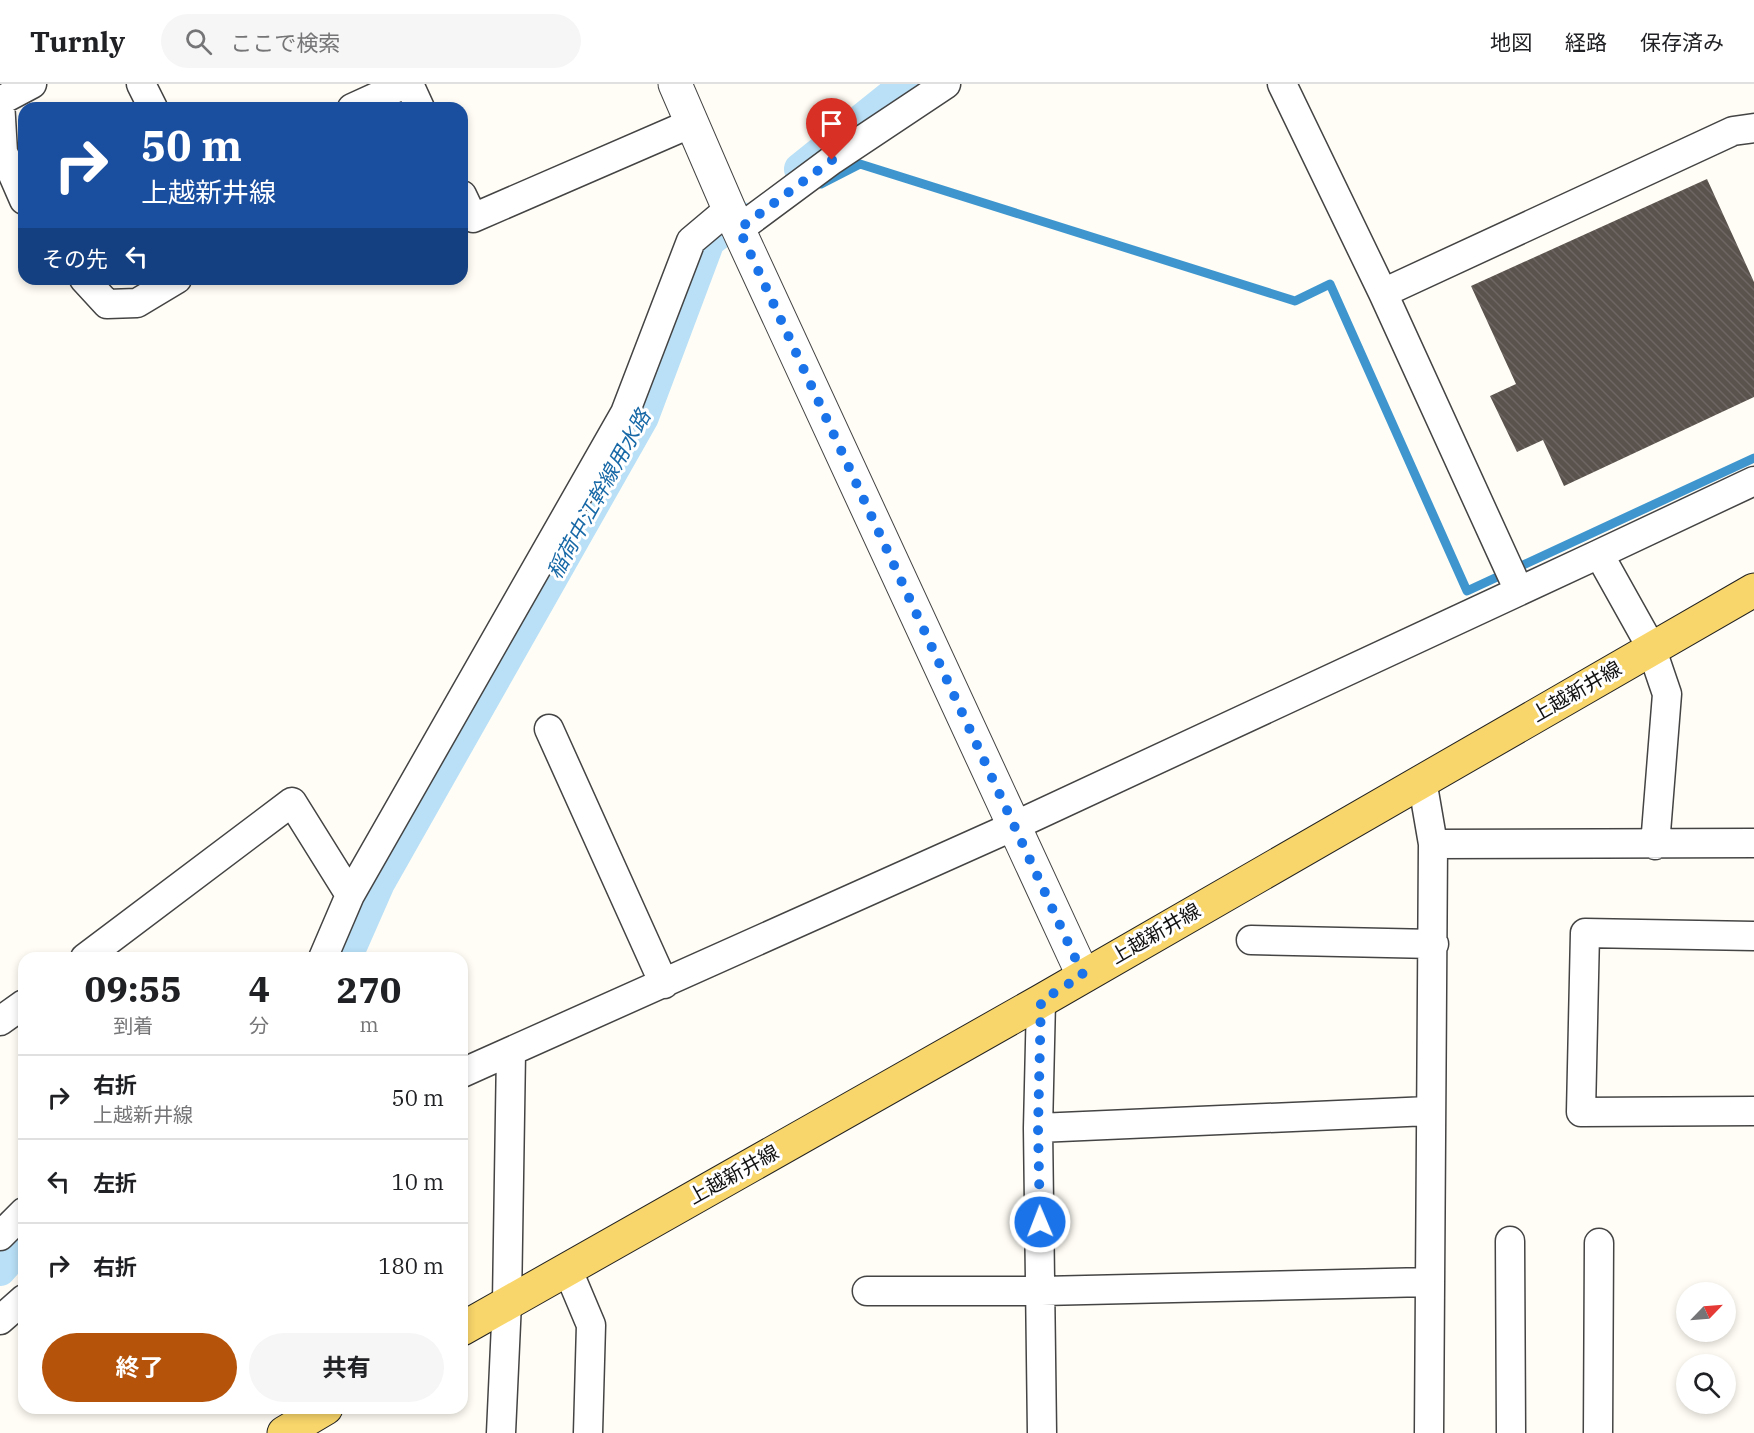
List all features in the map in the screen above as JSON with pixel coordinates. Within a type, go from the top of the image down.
[{"type":"main road","name":"上越新井線","points":[[468,1325],[1041,1001],[1754,590]]},
{"type":"main road","points":[[284,1433],[316,1414]]},
{"type":"street","points":[[18,186],[3,152],[0,101],[32,84]]},
{"type":"street","points":[[141,84],[150,102]]},
{"type":"street","points":[[366,102],[407,84],[417,102]]},
{"type":"street","points":[[326,952],[350,895],[625,413],[691,242],[832,160],[946,84]]},
{"type":"street","points":[[1282,84],[1383,293],[1519,591]]},
{"type":"street","points":[[678,85],[734,219],[1083,975]]},
{"type":"street","points":[[468,208],[473,218],[692,123]]},
{"type":"street","points":[[1383,293],[1733,131],[1754,128]]},
{"type":"street","points":[[90,285],[107,304],[137,303],[167,285]]},
{"type":"street","points":[[468,1070],[1014,826],[1754,481]]},
{"type":"street","points":[[1599,554],[1652,647],[1667,694],[1655,845]]},
{"type":"street","points":[[549,729],[664,984]]},
{"type":"street","points":[[1422,780],[1433,844],[1434,944],[1429,1111],[1429,1433]]},
{"type":"street","points":[[93,952],[292,802],[350,895]]},
{"type":"street","points":[[1433,844],[1754,843]]},
{"type":"street","points":[[1754,936],[1585,933],[1581,1112],[1754,1111]]},
{"type":"street","points":[[1251,940],[1434,944]]},
{"type":"street","points":[[1041,1001],[1038,1128],[1042,1292],[1042,1433]]},
{"type":"street","points":[[0,1021],[18,1008]]},
{"type":"street","points":[[501,1433],[507,1302],[511,1052]]},
{"type":"street","points":[[1038,1128],[1429,1111]]},
{"type":"street","points":[[0,1236],[18,1218]]},
{"type":"street","points":[[1510,1241],[1511,1433]]},
{"type":"street","points":[[1598,1433],[1599,1243]]},
{"type":"street","points":[[567,1268],[591,1325],[588,1433]]},
{"type":"street","points":[[867,1291],[1042,1292],[1428,1282]]},
{"type":"street","points":[[0,1320],[18,1304]]},
{"type":"building","points":[[1707,179],[1754,282],[1754,397],[1564,486],[1543,440],[1517,452],[1490,396],[1516,384],[1471,286]]},
{"type":"waterway","name":"稲荷中江幹線用水路","points":[[800,169],[906,84]]},
{"type":"waterway","points":[[821,184],[860,164],[1295,301],[1330,284],[1467,591],[1754,458]]},
{"type":"waterway","name":"稲荷中江幹線用水路","points":[[349,952],[379,883],[643,417],[709,241],[740,217]]},
{"type":"waterway","name":"稲荷中江幹線用水路","points":[[0,1270],[18,1250]]},
{"type":"route","points":[[832,160],[739,229],[1083,975],[1041,1001],[1038,1128],[1040,1222]]}]
